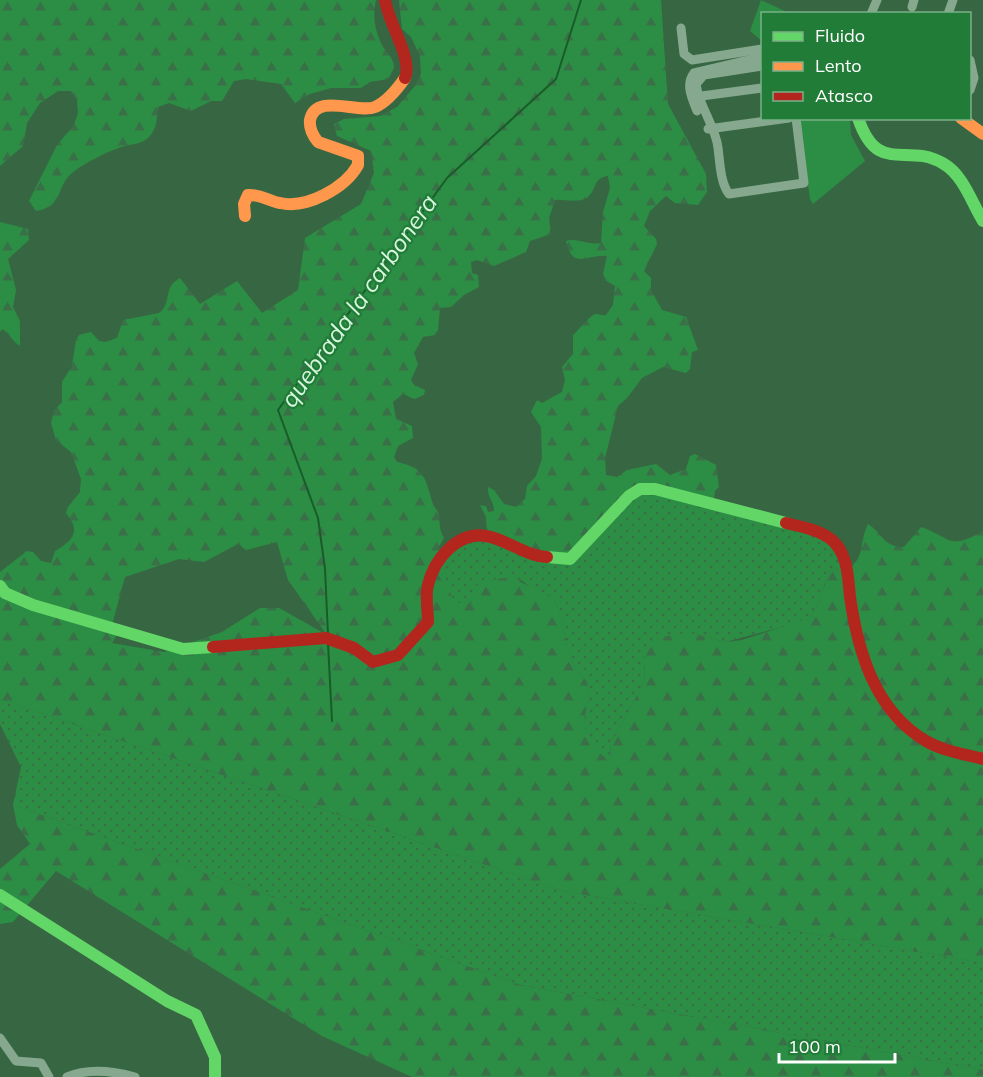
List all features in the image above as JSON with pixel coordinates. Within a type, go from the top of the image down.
[{"type":"street","points":[[245,216],[244,204],[248,195],[258,194],[285,205],[305,202],[320,198],[358,171],[360,161],[358,156],[322,145],[312,134],[310,124],[313,114],[322,108],[362,109],[386,103],[404,78],[406,59],[387,21],[385,0]]},
{"type":"street","points":[[681,28],[684,54],[692,60],[761,49]]},
{"type":"street","points":[[742,66],[761,57]]},
{"type":"street","points":[[761,66],[742,66],[694,73],[690,79],[714,149],[718,153],[724,184],[729,194],[801,185],[804,179],[796,120]]},
{"type":"street","points":[[971,67],[974,78],[971,85]]},
{"type":"street","points":[[695,97],[761,88]]},
{"type":"street","points":[[708,129],[774,120]]},
{"type":"street","points":[[859,120],[862,132],[881,151],[891,156],[932,159],[944,164],[954,173],[983,221]]},
{"type":"street","points":[[964,120],[983,134]]},
{"type":"street","points":[[0,586],[4,593],[33,605],[183,649],[326,638],[354,648],[373,662],[398,655],[428,622],[428,585],[442,558],[456,541],[470,535],[487,536],[542,557],[570,559],[629,496],[640,489],[655,489],[816,531],[836,544],[847,569],[856,639],[865,668],[880,697],[900,720],[927,741],[983,759]]},
{"type":"street","points":[[0,895],[167,1001],[196,1015],[215,1057],[215,1077]]},
{"type":"street","points":[[0,1038],[16,1061],[41,1063],[49,1077]]},
{"type":"street","points":[[67,1077],[94,1071],[119,1072],[135,1077]]},
{"type":"green space","points":[[0,0],[376,0],[374,18],[376,30],[383,47],[392,59],[394,68],[388,79],[370,82],[361,88],[331,88],[310,94],[295,103],[281,84],[246,79],[234,81],[222,101],[211,101],[191,111],[169,103],[158,107],[155,128],[148,138],[139,143],[110,151],[82,166],[67,178],[51,205],[36,211],[29,201],[57,145],[74,125],[78,113],[77,101],[71,91],[58,91],[40,103],[27,123],[23,146],[0,166]]},
{"type":"green space","points":[[399,0],[661,0],[668,104],[706,174],[707,192],[698,205],[675,203],[666,196],[650,211],[644,226],[656,239],[657,244],[644,271],[651,278],[651,290],[662,310],[686,317],[698,350],[692,352],[690,369],[686,373],[663,367],[642,378],[618,406],[605,458],[606,475],[617,477],[627,470],[656,464],[670,475],[686,469],[690,456],[695,454],[716,465],[719,487],[715,491],[714,499],[640,489],[570,559],[487,536],[486,517],[480,505],[486,506],[488,512],[494,511],[488,487],[494,490],[504,504],[516,507],[525,499],[527,486],[536,476],[542,459],[541,427],[531,412],[537,400],[542,403],[562,392],[565,380],[562,367],[573,354],[573,335],[591,316],[606,315],[613,305],[615,286],[605,280],[603,274],[607,256],[577,258],[569,250],[566,241],[601,243],[603,212],[610,188],[608,176],[603,177],[586,198],[578,201],[555,200],[549,218],[551,234],[530,241],[526,252],[494,266],[477,260],[471,262],[472,273],[478,275],[479,287],[464,295],[451,307],[440,308],[438,330],[435,335],[423,337],[414,353],[418,364],[411,380],[414,385],[425,390],[424,395],[414,399],[403,394],[393,402],[396,419],[412,426],[413,438],[398,446],[394,457],[397,462],[419,471],[426,481],[439,514],[440,530],[444,538],[438,548],[452,597],[456,603],[473,603],[473,587],[488,581],[508,578],[552,596],[560,614],[570,657],[588,688],[585,723],[588,736],[599,753],[610,761],[611,743],[644,683],[645,651],[657,639],[691,633],[725,642],[742,640],[810,618],[819,602],[830,570],[842,569],[856,562],[868,524],[887,542],[904,547],[921,527],[951,541],[963,540],[983,531],[983,963],[563,891],[0,699],[0,572],[27,551],[33,552],[41,561],[51,563],[55,551],[70,540],[74,531],[66,513],[80,492],[81,479],[71,452],[56,440],[51,423],[54,411],[62,402],[62,382],[72,366],[76,340],[79,335],[91,332],[99,341],[105,342],[117,338],[123,320],[159,313],[166,305],[171,286],[180,278],[200,304],[237,281],[262,313],[298,290],[305,238],[361,204],[374,173],[371,151],[337,136],[334,124],[344,119],[380,116],[397,107],[415,86],[421,74],[420,56],[411,37],[402,29]],"holes":[[[277,542],[288,580],[327,635],[279,608],[260,608],[222,632],[164,652],[112,643],[119,631],[112,625],[125,577],[179,559],[204,562],[238,544],[246,550]]]},
{"type":"green space","points":[[761,0],[787,12],[761,12],[761,40],[750,31]]},
{"type":"green space","points":[[799,120],[850,120],[851,135],[865,161],[813,204],[810,199]]},
{"type":"green space","points":[[0,222],[28,229],[29,240],[8,259],[16,290],[13,307],[20,321],[20,346],[2,329],[0,332]]},
{"type":"green space","points":[[640,489],[816,531],[836,544],[847,569],[830,570],[819,602],[810,618],[794,624],[725,642],[691,633],[657,639],[644,667],[644,683],[611,743],[610,761],[590,743],[585,724],[587,684],[570,657],[560,614],[552,596],[536,591],[521,580],[473,604],[456,604],[446,590],[442,558],[456,541]]},
{"type":"green space","points":[[0,699],[563,891],[983,963],[983,1070],[520,985],[13,805],[21,767],[0,724]]},
{"type":"green space","points":[[13,805],[520,985],[983,1070],[983,1077],[412,1077],[322,1036],[56,871],[13,922],[0,924],[0,869],[30,844],[17,825]]},
{"type":"waterway","name":"quebrada la carbonera","points":[[328,635],[325,569],[318,518],[278,410],[447,178],[556,79],[581,0]]},
{"type":"waterway","name":"quebrada la carbonera","points":[[328,643],[332,721]]},
{"type":"traffic: fast","points":[[859,120],[866,136],[875,147],[884,152],[930,158],[951,169],[962,182],[983,221]]},
{"type":"traffic: fast","points":[[547,557],[570,559],[629,496],[640,489],[655,489],[786,523]]},
{"type":"traffic: fast","points":[[0,586],[5,593],[33,605],[183,649],[213,647]]},
{"type":"traffic: fast","points":[[0,895],[167,1001],[196,1015],[215,1057],[215,1077]]},
{"type":"traffic: slow","points":[[245,216],[244,204],[248,195],[291,204],[313,200],[335,189],[358,165],[358,156],[318,142],[310,126],[314,112],[320,107],[329,105],[375,107],[388,98],[405,78]]},
{"type":"traffic: slow","points":[[964,120],[983,134]]},
{"type":"traffic: jam","points":[[385,0],[406,61],[405,78]]},
{"type":"traffic: jam","points":[[786,523],[823,534],[833,541],[842,553],[853,618],[864,659],[882,697],[894,714],[926,741],[954,752],[983,759]]},
{"type":"traffic: jam","points":[[213,647],[326,638],[354,648],[373,662],[398,655],[428,622],[427,594],[431,575],[442,557],[457,542],[466,538],[486,536],[501,540],[531,554],[547,557]]}]
